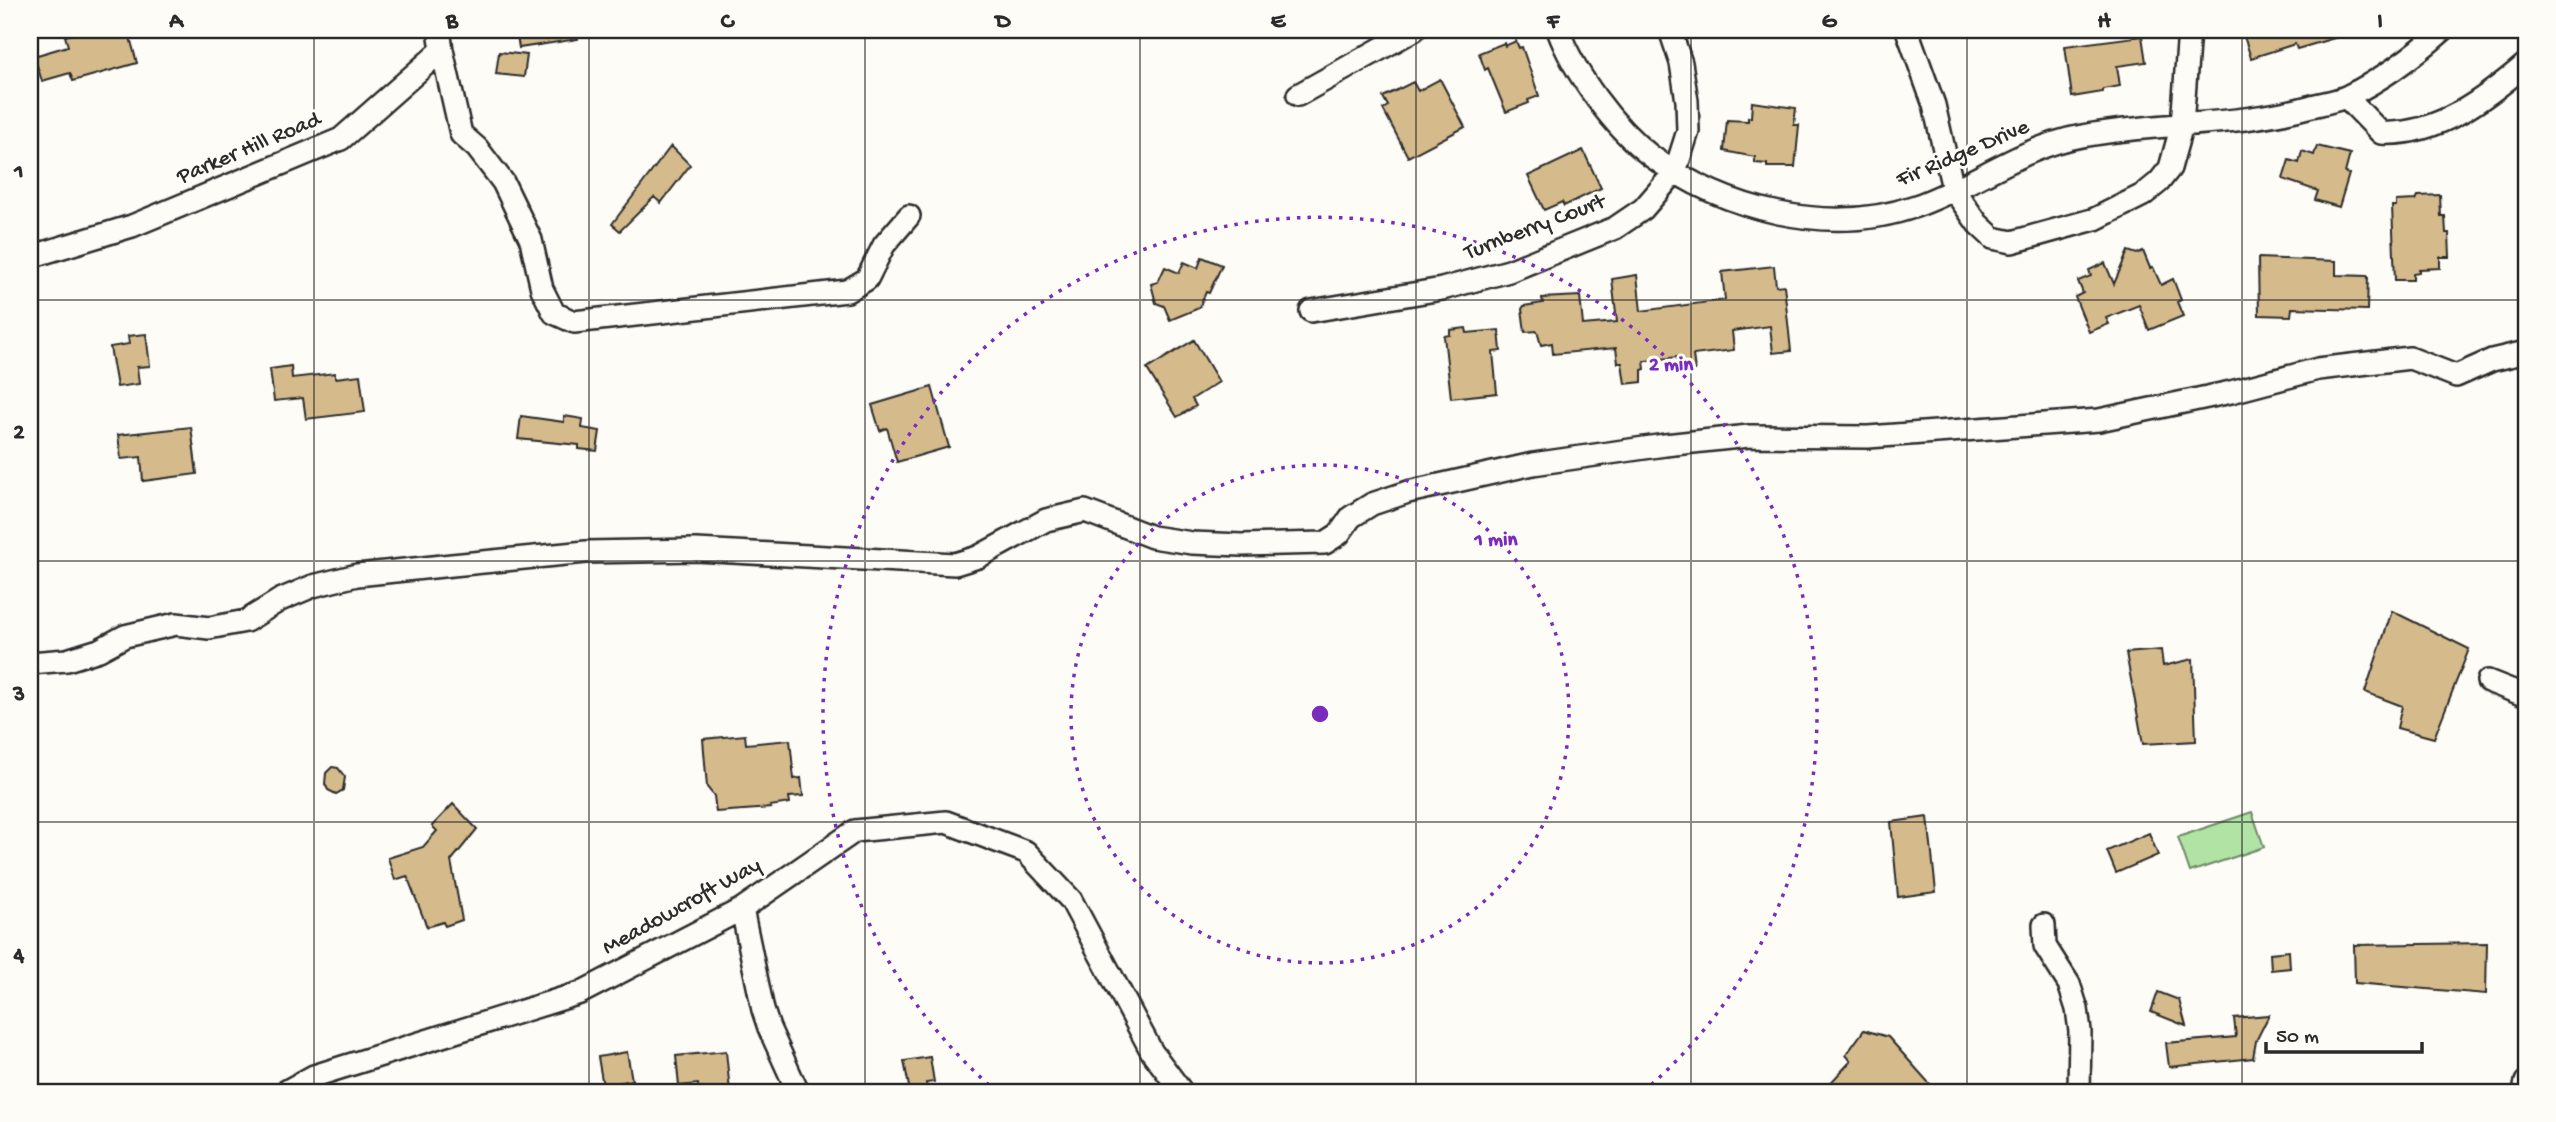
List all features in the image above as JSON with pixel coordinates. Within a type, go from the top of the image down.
[{"type":"street","points":[[1298,95],[1414,30]]},
{"type":"street","name":"Fir Ridge Drive","points":[[1558,30],[1567,54],[1623,131],[1650,155],[1704,189],[1751,206],[1792,215],[1833,219],[1872,218],[1917,206],[2026,154],[2080,136],[2242,120],[2294,111],[2346,97],[2397,68],[2443,30]]},
{"type":"street","points":[[1670,30],[1681,63],[1688,101],[1688,131],[1675,172]]},
{"type":"street","points":[[1907,30],[1934,105],[1953,189],[1978,224],[1993,238],[2012,242],[2095,219],[2143,195],[2159,183],[2170,168],[2182,125],[2189,30]]},
{"type":"street","points":[[441,40],[461,134],[477,148],[503,182],[531,240],[542,289],[554,313],[575,322],[847,291],[867,279],[884,245],[909,216]]},
{"type":"street","name":"Parker Hill Road","points":[[30,257],[132,226],[341,139],[441,40]]},
{"type":"street","points":[[2346,97],[2381,134],[2405,134],[2456,115],[2526,64]]},
{"type":"street","name":"Turnberry Court","points":[[1311,312],[1442,289],[1509,271],[1615,228],[1643,209],[1675,172]]},
{"type":"street","points":[[30,663],[67,660],[99,650],[125,636],[176,624],[209,628],[246,621],[280,600],[313,586],[357,575],[600,551],[696,550],[955,564],[978,556],[1046,520],[1085,511],[1152,537],[1192,543],[1325,543],[1339,534],[1351,517],[1372,505],[1408,492],[1533,464],[1749,436],[1868,437],[2099,420],[2231,392],[2318,369],[2410,358],[2456,376],[2492,360],[2526,352]]},
{"type":"street","points":[[2488,681],[2526,696]]},
{"type":"street","name":"Meadowcroft Way","points":[[285,1092],[314,1076],[580,993],[742,909],[855,831],[946,822],[1026,852],[1071,900],[1152,1052],[1182,1092]]},
{"type":"street","points":[[742,909],[766,1019],[798,1092]]},
{"type":"street","points":[[2044,925],[2045,946],[2069,984],[2077,1009],[2080,1031],[2079,1092]]},
{"type":"street","points":[[2524,1092],[2526,1082]]},
{"type":"green space","points":[[2252,812],[2264,847],[2190,872],[2178,837]]},
{"type":"building","points":[[88,30],[128,30],[137,63],[73,81],[70,73],[42,81],[34,56],[68,46],[65,36]]},
{"type":"building","points":[[516,30],[577,30],[578,39],[519,48]]},
{"type":"building","points":[[2242,30],[2347,30],[2348,34],[2297,49],[2295,44],[2251,58]]},
{"type":"building","points":[[2142,36],[2146,62],[2117,66],[2120,86],[2072,97],[2065,46]]},
{"type":"building","points":[[1516,41],[1519,48],[1522,47],[1539,96],[1506,112],[1479,53]]},
{"type":"building","points":[[499,52],[527,55],[524,77],[496,74]]},
{"type":"building","points":[[1440,79],[1465,127],[1408,157],[1383,109],[1388,106],[1383,97],[1413,82],[1418,91]]},
{"type":"building","points":[[1752,102],[1796,108],[1794,125],[1799,125],[1795,167],[1767,167],[1767,164],[1755,163],[1755,157],[1724,151],[1727,120],[1748,121],[1748,117],[1751,118]]},
{"type":"building","points":[[671,146],[690,165],[661,203],[654,197],[620,231],[612,224]]},
{"type":"building","points":[[2317,146],[2350,154],[2345,173],[2349,174],[2339,207],[2315,200],[2318,191],[2283,179],[2289,160],[2299,163],[2302,151],[2314,155]]},
{"type":"building","points":[[1583,150],[1601,188],[1564,206],[1562,202],[1544,210],[1528,176]]},
{"type":"building","points":[[2440,195],[2441,216],[2445,216],[2446,233],[2449,233],[2450,257],[2440,257],[2440,268],[2419,269],[2419,272],[2413,273],[2413,280],[2395,280],[2392,206],[2396,206],[2396,201]]},
{"type":"building","points":[[2128,251],[2137,254],[2143,251],[2161,285],[2173,279],[2181,300],[2177,302],[2183,316],[2149,330],[2139,305],[2106,318],[2109,324],[2089,332],[2075,297],[2083,293],[2078,281],[2091,276],[2089,270],[2105,263],[2114,284]]},
{"type":"building","points":[[1202,257],[1222,265],[1209,293],[1206,292],[1199,308],[1170,320],[1164,306],[1156,303],[1151,284],[1158,282],[1165,267],[1179,273],[1184,262],[1198,268]]},
{"type":"building","points":[[2258,258],[2336,261],[2336,275],[2368,276],[2367,310],[2292,308],[2291,316],[2259,315]]},
{"type":"building","points":[[1774,266],[1776,286],[1784,285],[1791,351],[1773,353],[1770,326],[1732,331],[1734,350],[1693,355],[1695,370],[1679,372],[1677,357],[1644,361],[1642,382],[1625,384],[1622,363],[1618,363],[1616,348],[1553,354],[1552,343],[1541,345],[1537,331],[1525,332],[1522,309],[1524,306],[1543,303],[1542,298],[1580,296],[1583,325],[1617,322],[1612,279],[1637,275],[1641,311],[1725,300],[1722,272]]},
{"type":"building","points":[[1466,328],[1467,333],[1499,330],[1501,351],[1493,352],[1497,393],[1451,398],[1444,336],[1450,335],[1450,330]]},
{"type":"building","points":[[146,334],[150,366],[137,367],[139,384],[117,387],[110,347],[129,344],[128,336]]},
{"type":"building","points":[[1194,340],[1219,382],[1192,399],[1196,406],[1177,417],[1147,369]]},
{"type":"building","points":[[291,366],[292,378],[335,373],[335,378],[360,375],[365,412],[306,419],[303,398],[274,401],[270,369]]},
{"type":"building","points":[[932,387],[949,447],[897,462],[887,428],[880,431],[872,405]]},
{"type":"building","points":[[521,416],[564,422],[564,416],[583,419],[582,428],[600,431],[597,451],[579,449],[579,445],[518,439]]},
{"type":"building","points":[[191,427],[197,474],[143,481],[141,457],[121,459],[118,435]]},
{"type":"building","points":[[2392,611],[2469,649],[2434,738],[2397,728],[2402,706],[2365,692]]},
{"type":"building","points":[[2161,650],[2163,666],[2193,659],[2196,741],[2143,744],[2126,653]]},
{"type":"building","points":[[745,735],[746,744],[790,740],[794,779],[801,778],[803,796],[789,797],[790,803],[770,806],[771,808],[716,812],[714,796],[707,787],[703,739]]},
{"type":"building","points":[[332,767],[338,768],[345,777],[343,790],[336,794],[328,790],[325,784],[326,773]]},
{"type":"building","points":[[453,804],[477,829],[451,861],[462,920],[445,926],[443,922],[427,927],[407,876],[395,880],[388,858],[423,847],[437,831],[432,826]]},
{"type":"building","points":[[1928,817],[1936,892],[1898,897],[1891,822]]},
{"type":"building","points":[[2149,833],[2158,855],[2116,873],[2107,851]]},
{"type":"building","points":[[2487,943],[2486,994],[2355,983],[2354,945]]},
{"type":"building","points":[[2289,951],[2290,968],[2271,970],[2270,953]]},
{"type":"building","points":[[2158,992],[2179,1000],[2186,1026],[2151,1012]]},
{"type":"building","points":[[2269,1015],[2256,1041],[2253,1058],[2169,1067],[2166,1043],[2236,1037],[2234,1018]]},
{"type":"building","points":[[1864,1030],[1888,1037],[1937,1092],[1822,1092],[1851,1061],[1846,1055]]},
{"type":"building","points":[[726,1051],[730,1092],[699,1092],[698,1084],[679,1086],[676,1056]]},
{"type":"building","points":[[627,1052],[632,1080],[603,1086],[598,1057]]},
{"type":"building","points":[[930,1057],[934,1082],[926,1083],[928,1092],[910,1092],[904,1061]]}]
